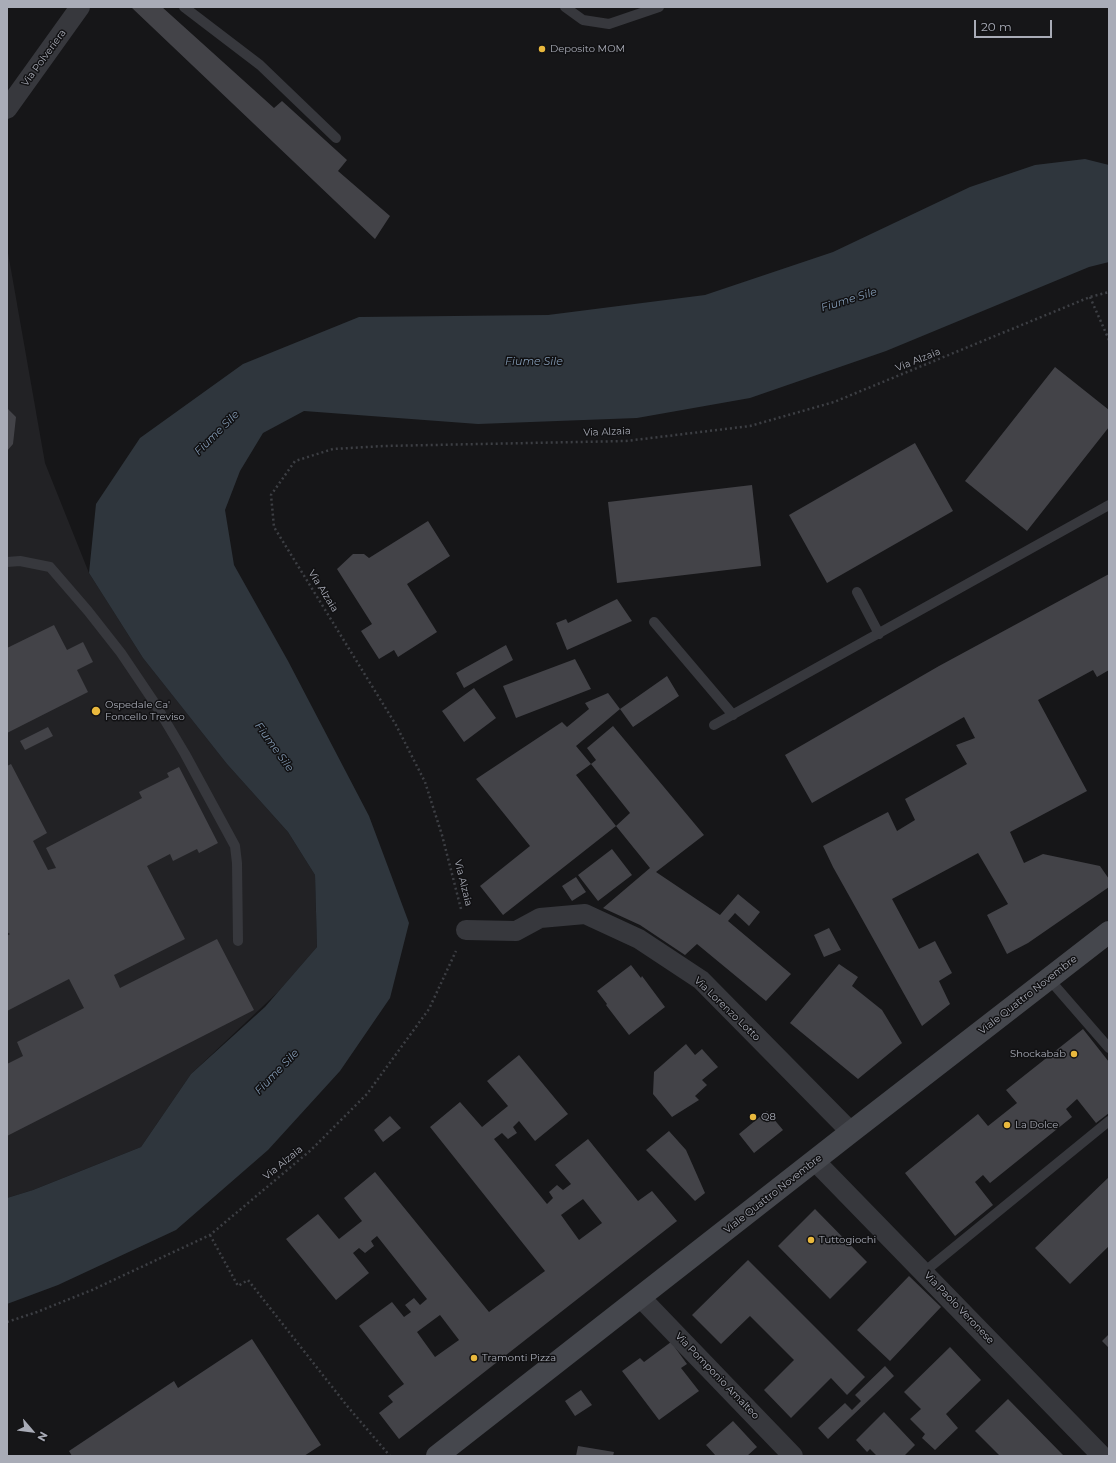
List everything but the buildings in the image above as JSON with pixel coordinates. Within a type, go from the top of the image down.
[{"type":"main road","name":"Viale Quattro Novembre","points":[[437,1456],[1109,932]]},
{"type":"street","name":"Via Polveriera","points":[[7,109],[80,7]]},
{"type":"street","name":"Via Lorenzo Lotto","points":[[466,930],[516,931],[540,918],[585,914],[639,939],[700,980],[851,1132]]},
{"type":"street","name":"Via Paolo Veronese","points":[[815,1161],[1102,1456]]},
{"type":"street","name":"Via Pomponio Amalteo","points":[[640,1297],[793,1456]]},
{"type":"lane","points":[[184,7],[260,65],[336,138]]},
{"type":"lane","points":[[565,7],[583,20],[609,24],[659,7]]},
{"type":"lane","points":[[714,725],[1109,505]]},
{"type":"lane","points":[[7,562],[20,560],[50,567],[121,653],[154,702],[185,754],[235,846],[237,863],[238,940]]},
{"type":"lane","points":[[857,592],[879,634]]},
{"type":"lane","points":[[654,622],[733,715]]},
{"type":"lane","points":[[1049,979],[1109,1048]]},
{"type":"lane","points":[[924,1272],[1109,1121]]},
{"type":"path","name":"Via Alzaia","points":[[7,1322],[37,1312],[92,1290],[210,1235],[311,1150],[367,1094],[429,1009],[466,930],[442,835],[425,782],[396,724],[274,527],[271,495],[295,462],[333,449],[384,446],[626,441],[750,426],[834,402],[921,368],[1090,297],[1109,292]]},
{"type":"path","points":[[1090,297],[1109,340]]},
{"type":"path","points":[[210,1235],[238,1286],[248,1280],[348,1407],[390,1456]]},
{"type":"shaded area","name":"Ospedale Ca' Foncello Treviso","points":[[7,247],[45,463],[89,573],[143,658],[227,764],[288,832],[315,875],[317,947],[278,992],[191,1074],[141,1147],[33,1190],[7,1198]]},
{"type":"water","name":"Fiume Sile","points":[[1085,159],[1109,165],[1109,262],[1089,267],[886,351],[750,398],[637,418],[478,424],[304,411],[263,433],[240,471],[225,510],[234,565],[288,661],[369,816],[409,923],[390,998],[340,1071],[268,1150],[176,1230],[58,1285],[7,1304],[7,1198],[33,1190],[141,1147],[191,1074],[265,1007],[317,947],[315,875],[288,832],[227,764],[143,658],[89,573],[96,504],[140,438],[243,364],[359,317],[548,315],[705,295],[833,252],[970,187],[1035,165]]},
{"type":"place","name":"Deposito MOM","points":[[542,49]]},
{"type":"place","name":"Ospedale Ca' Foncello Treviso","points":[[96,711]]},
{"type":"place","name":"Shockabab","points":[[1074,1054]]},
{"type":"place","name":"Q8","points":[[753,1117]]},
{"type":"place","name":"La Dolce","points":[[1007,1125]]},
{"type":"place","name":"Tuttogiochi","points":[[811,1240]]},
{"type":"place","name":"Tramonti Pizza","points":[[474,1358]]}]
